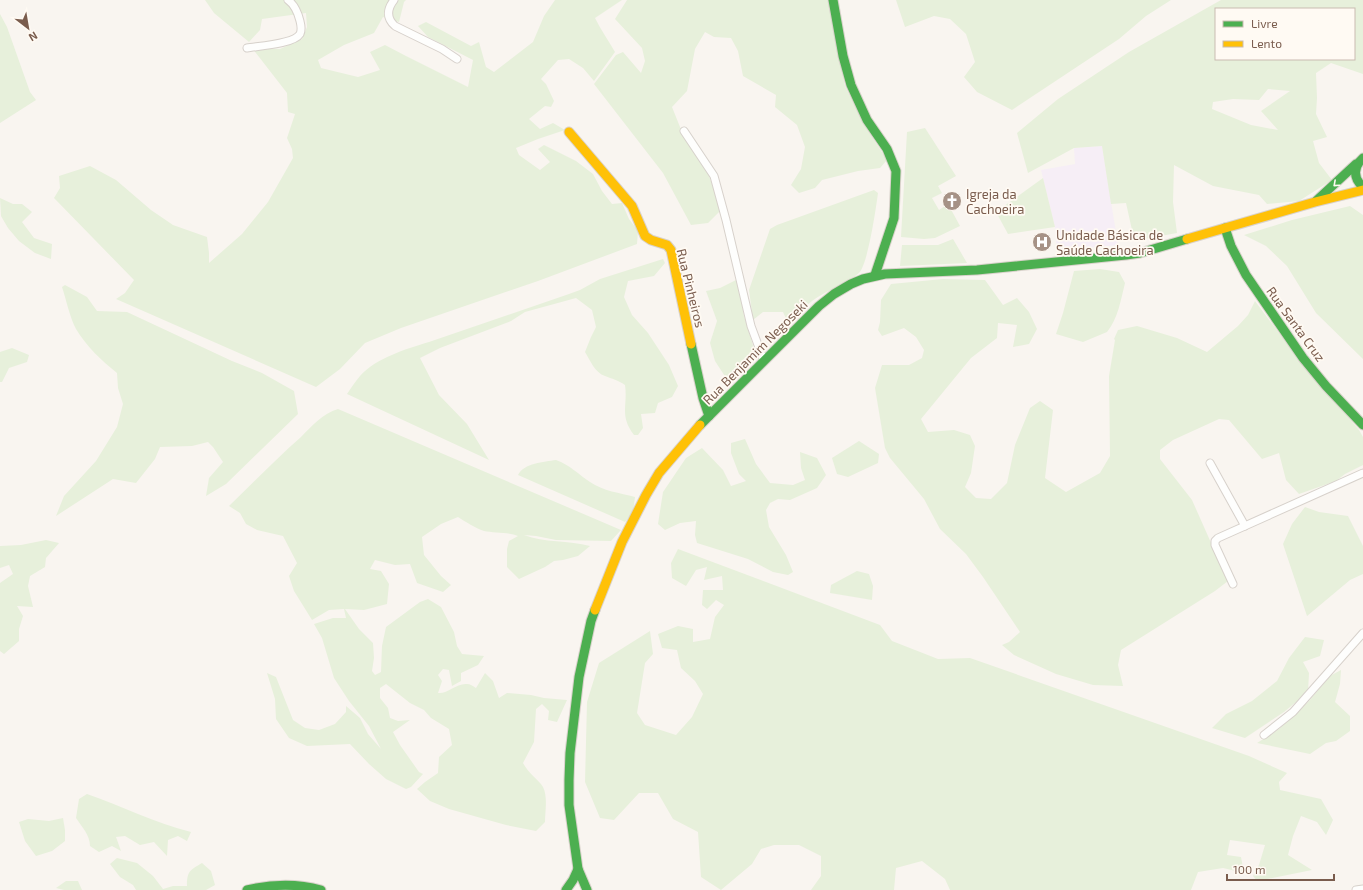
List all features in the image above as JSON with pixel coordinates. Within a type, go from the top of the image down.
[{"type":"main road","points":[[833,0],[843,56],[851,85],[864,116],[887,149],[896,171],[894,218],[875,275]]},
{"type":"main road","name":"Rua Pinheiros","points":[[569,132],[632,206],[645,236],[651,240],[667,245],[671,250],[703,398],[709,416]]},
{"type":"main road","points":[[1363,148],[1354,174],[1356,180],[1363,188]]},
{"type":"main road","name":"Rua Benjamim Negoseki","points":[[1315,202],[1359,161]]},
{"type":"main road","name":"Rua Benjamim Negoseki","points":[[587,890],[578,868],[569,805],[570,760],[579,677],[591,621],[612,565],[646,495],[659,473],[671,458],[709,416],[829,297],[849,284],[875,275],[972,271],[1126,255],[1155,249],[1363,188]]},
{"type":"main road","name":"Rua Santa Cruz","points":[[1226,228],[1231,246],[1240,266],[1303,358],[1326,386],[1363,425]]},
{"type":"main road","points":[[566,890],[573,880],[578,868]]},
{"type":"main road","points":[[247,890],[285,884],[300,885],[322,890]]},
{"type":"street","points":[[247,48],[286,42],[294,39],[300,34],[302,27],[300,20],[296,10],[288,0]]},
{"type":"street","points":[[394,0],[388,11],[388,16],[391,23],[442,49],[457,59]]},
{"type":"street","points":[[684,131],[714,176],[751,326],[764,361]]},
{"type":"street","points":[[1210,464],[1245,526]]},
{"type":"street","points":[[1233,584],[1215,545],[1215,541],[1222,536],[1363,473]]},
{"type":"street","points":[[1264,735],[1293,712],[1363,634]]},
{"type":"street","points":[[1356,890],[1363,888]]},
{"type":"shaded area","points":[[1102,146],[1118,245],[1057,251],[1055,227],[1041,170],[1075,164],[1074,148]]},
{"type":"green space","points":[[205,0],[406,0],[404,2],[399,22],[383,17],[374,33],[344,45],[318,60],[321,68],[358,77],[380,70],[370,52],[385,45],[468,87],[473,60],[428,37],[418,26],[426,22],[471,46],[479,42],[486,67],[494,72],[533,42],[544,16],[555,0],[622,0],[595,18],[615,52],[594,81],[583,68],[569,59],[558,60],[541,79],[546,84],[554,101],[551,107],[545,106],[529,119],[540,129],[553,123],[565,130],[516,148],[519,155],[540,170],[550,162],[538,149],[544,145],[576,161],[593,174],[602,191],[612,204],[622,203],[629,219],[638,231],[637,244],[538,281],[401,328],[365,343],[340,369],[316,387],[116,299],[125,293],[134,280],[54,198],[60,188],[59,176],[90,166],[116,180],[151,210],[173,225],[207,237],[209,263],[242,234],[268,202],[293,158],[292,149],[287,138],[295,114],[288,112],[287,93],[252,48],[280,49],[302,39],[307,27],[306,13],[262,19],[260,30],[249,42],[214,13]]},
{"type":"green space","points":[[627,0],[827,0],[845,86],[863,123],[887,160],[880,168],[858,171],[822,180],[815,188],[799,193],[791,185],[801,169],[805,147],[797,125],[775,107],[776,95],[743,76],[738,51],[731,38],[714,37],[705,32],[695,49],[687,91],[672,107],[680,127],[707,170],[721,210],[708,223],[691,225],[663,173],[594,84],[616,55],[623,52],[641,73],[645,61],[642,48],[615,19]]},
{"type":"green space","points":[[896,0],[1171,0],[1146,16],[1119,39],[1012,110],[977,92],[964,77],[975,62],[966,34],[950,19],[934,16],[905,27]]},
{"type":"green space","points":[[1221,0],[1363,0],[1363,74],[1331,63],[1316,73],[1316,114],[1327,137],[1313,141],[1319,163],[1332,180],[1299,201],[1267,204],[1259,195],[1213,186],[1174,165],[1173,202],[1177,233],[1139,240],[1132,230],[1126,203],[1111,204],[1102,146],[1074,148],[1028,173],[1017,133],[1058,99],[1129,52]],"holes":[[[1268,89],[1290,91],[1261,111],[1278,130],[1251,125],[1212,109],[1213,102],[1233,99],[1259,100]]]},
{"type":"green space","points":[[0,14],[7,27],[30,92],[36,100],[0,123]]},
{"type":"green space","points":[[925,128],[956,176],[938,186],[942,193],[932,198],[939,210],[948,204],[960,226],[935,238],[924,239],[901,237],[907,132]]},
{"type":"green space","points":[[1043,178],[1055,227],[1008,234],[996,212]]},
{"type":"green space","points":[[874,190],[878,193],[873,223],[865,259],[859,273],[848,281],[812,301],[789,325],[783,312],[763,312],[753,320],[749,290],[770,229],[777,225]]},
{"type":"green space","points":[[0,198],[13,204],[22,204],[32,212],[22,222],[34,238],[52,244],[51,259],[35,253],[19,241],[8,228],[1,216]]},
{"type":"green space","points":[[1350,206],[1363,215],[1363,359],[1316,313],[1287,266],[1266,246],[1244,235],[1292,220]]},
{"type":"green space","points":[[953,239],[967,263],[900,266],[902,245],[938,245]]},
{"type":"green space","points":[[663,259],[665,263],[654,276],[628,281],[624,297],[632,315],[648,333],[669,365],[678,386],[672,397],[658,403],[655,413],[641,414],[643,428],[638,435],[634,435],[629,428],[625,416],[625,385],[598,372],[585,352],[596,327],[592,310],[576,298],[525,312],[511,321],[440,348],[420,358],[439,395],[467,424],[489,460],[347,394],[358,378],[367,370],[374,364],[392,355],[580,290],[600,279]]},
{"type":"green space","points":[[1100,269],[1119,272],[1125,283],[1119,309],[1111,327],[1107,332],[1083,342],[1056,334],[1074,271]]},
{"type":"green space","points":[[738,279],[744,316],[756,355],[730,384],[715,361],[710,343],[717,321],[706,291],[720,288]]},
{"type":"green space","points":[[943,279],[985,280],[1003,305],[1017,298],[1029,312],[1037,329],[1029,344],[1013,347],[1017,325],[998,323],[997,338],[971,358],[921,419],[928,432],[954,430],[970,435],[975,446],[971,473],[965,487],[976,498],[991,499],[1007,483],[1015,445],[1030,408],[1040,401],[1053,410],[1045,478],[1066,492],[1100,473],[1110,456],[1109,376],[1114,339],[1118,330],[1137,326],[1177,338],[1207,352],[1238,326],[1248,315],[1255,301],[1297,357],[1359,430],[1363,437],[1363,465],[1345,474],[1336,481],[1299,494],[1286,480],[1279,453],[1262,459],[1229,420],[1219,419],[1173,440],[1160,450],[1160,459],[1192,500],[1228,581],[1215,591],[1121,650],[1118,665],[1123,686],[1093,685],[1056,674],[1014,655],[1002,645],[1009,642],[1020,632],[966,554],[940,529],[924,499],[890,458],[885,448],[875,388],[882,365],[909,365],[922,358],[924,350],[916,337],[904,328],[882,336],[878,330],[881,300],[891,284]]},
{"type":"green space","points":[[65,285],[87,297],[97,311],[127,312],[232,361],[262,373],[294,391],[298,414],[226,484],[206,496],[209,478],[223,462],[213,447],[208,442],[192,446],[160,447],[155,459],[136,483],[113,479],[56,516],[64,496],[96,461],[117,427],[123,404],[118,388],[117,373],[95,353],[74,325],[62,287]]},
{"type":"green space","points":[[12,348],[29,355],[27,362],[9,368],[2,382],[0,382],[0,352]]},
{"type":"green space","points":[[338,409],[621,530],[611,541],[556,540],[524,535],[532,538],[590,546],[578,556],[554,561],[545,567],[519,579],[507,567],[507,549],[509,541],[518,536],[484,531],[474,527],[458,517],[441,524],[422,537],[424,555],[441,576],[451,585],[443,592],[417,583],[410,564],[395,565],[375,560],[370,569],[381,571],[389,584],[387,604],[364,610],[345,609],[359,629],[373,643],[374,658],[372,671],[375,675],[381,672],[382,646],[386,627],[420,602],[428,599],[441,607],[454,632],[457,646],[462,654],[484,656],[478,665],[461,673],[461,681],[452,686],[449,670],[443,669],[438,675],[442,681],[438,693],[445,692],[463,684],[469,684],[476,688],[485,673],[493,681],[499,698],[507,693],[567,700],[557,722],[548,720],[549,711],[542,704],[536,709],[534,742],[523,763],[545,791],[545,822],[536,831],[506,825],[449,809],[430,801],[417,789],[438,773],[439,757],[452,745],[449,729],[431,718],[424,710],[410,703],[386,684],[380,688],[380,698],[388,708],[390,718],[398,721],[410,720],[393,732],[400,745],[419,772],[423,774],[411,787],[406,789],[386,779],[350,744],[307,746],[289,738],[276,719],[275,699],[267,673],[276,677],[293,720],[305,728],[319,730],[335,724],[346,712],[346,706],[360,718],[368,734],[381,749],[369,726],[349,701],[334,678],[322,638],[314,624],[333,618],[346,618],[344,609],[329,610],[312,620],[294,591],[289,576],[297,563],[283,536],[257,530],[246,524],[240,513],[229,506],[318,421],[327,414]]},
{"type":"green space","points":[[745,439],[756,464],[770,483],[793,485],[805,480],[801,468],[800,452],[817,458],[826,475],[817,488],[790,500],[778,499],[770,503],[766,510],[769,527],[786,555],[793,572],[788,575],[773,572],[748,559],[697,543],[695,535],[696,521],[680,523],[665,530],[658,524],[663,492],[686,458],[702,448],[723,470],[731,486],[746,481],[739,474],[731,453],[731,443]]},
{"type":"green space","points":[[859,441],[879,454],[878,463],[848,477],[837,474],[832,458]]},
{"type":"green space","points":[[556,460],[566,464],[600,488],[635,497],[633,512],[625,522],[518,475],[529,466],[540,462]]},
{"type":"green space","points":[[1305,507],[1319,512],[1348,516],[1363,546],[1363,574],[1350,580],[1307,616],[1283,544],[1292,524]]},
{"type":"green space","points":[[46,540],[59,543],[46,558],[45,567],[30,576],[28,586],[33,607],[17,606],[23,616],[19,629],[19,641],[4,654],[0,651],[0,583],[13,574],[9,565],[0,568],[0,546],[21,545]]},
{"type":"green space","points":[[678,549],[880,625],[892,641],[938,659],[970,658],[1249,756],[1287,773],[1279,782],[1280,790],[1321,799],[1333,820],[1326,835],[1317,822],[1301,816],[1293,836],[1288,855],[1312,870],[1257,881],[1253,876],[1259,865],[1265,845],[1230,840],[1227,855],[1241,857],[1244,873],[1223,868],[1198,872],[1191,890],[950,890],[945,879],[922,861],[896,868],[894,890],[811,890],[821,876],[821,856],[799,845],[774,845],[761,849],[752,864],[721,890],[701,877],[698,832],[673,819],[658,793],[639,793],[614,820],[600,818],[585,782],[587,702],[599,663],[650,631],[653,654],[645,663],[637,713],[645,725],[676,735],[692,717],[703,694],[695,681],[681,668],[677,650],[662,648],[658,634],[678,626],[693,629],[693,642],[710,639],[715,617],[724,605],[716,600],[707,609],[702,605],[703,590],[723,590],[722,576],[704,580],[707,567],[696,570],[686,586],[672,578],[671,563]]},
{"type":"green space","points":[[857,571],[869,574],[873,586],[872,600],[830,593],[831,585]]},
{"type":"green space","points":[[1305,637],[1324,640],[1320,656],[1303,662],[1309,673],[1308,692],[1284,712],[1245,738],[1212,728],[1226,714],[1252,701],[1277,681],[1289,658]]},
{"type":"green space","points":[[1341,670],[1340,684],[1335,702],[1350,716],[1350,731],[1336,741],[1326,743],[1310,754],[1257,743],[1279,729],[1309,701],[1330,676]]},
{"type":"green space","points":[[87,794],[164,824],[191,832],[187,841],[178,836],[168,840],[167,856],[154,842],[140,845],[125,836],[116,837],[121,851],[112,846],[99,852],[90,846],[87,835],[76,818],[79,799]]},
{"type":"green space","points":[[63,818],[65,841],[52,851],[36,856],[25,841],[19,822],[28,819],[49,821]]},
{"type":"green space","points":[[117,858],[137,863],[153,876],[163,889],[173,886],[187,886],[190,872],[202,863],[211,871],[215,885],[206,890],[136,890],[133,885],[120,877],[110,864]]},
{"type":"green space","points":[[66,881],[78,881],[82,890],[64,890],[56,888]]},
{"type":"traffic: fast","points":[[833,0],[843,56],[851,85],[867,120],[887,149],[896,171],[894,218],[875,275]]},
{"type":"traffic: fast","points":[[1363,158],[1357,165],[1356,169],[1357,180],[1363,187]]},
{"type":"traffic: fast","points":[[1316,201],[1356,164]]},
{"type":"traffic: fast","points":[[1225,228],[1231,246],[1246,275],[1303,358],[1326,386],[1363,425]]},
{"type":"traffic: fast","points":[[700,425],[819,306],[834,294],[863,279],[885,274],[977,270],[1126,255],[1140,253],[1187,239]]},
{"type":"traffic: fast","points":[[691,344],[703,398],[709,416]]},
{"type":"traffic: fast","points":[[587,890],[578,869],[569,805],[569,780],[570,753],[579,677],[591,621],[595,610]]},
{"type":"traffic: fast","points":[[566,890],[578,869]]},
{"type":"traffic: fast","points":[[247,890],[266,886],[284,885],[302,886],[321,890]]},
{"type":"traffic: slow","points":[[569,132],[632,206],[645,236],[651,240],[667,245],[671,250],[691,344]]},
{"type":"traffic: slow","points":[[1187,239],[1315,202],[1363,190]]},
{"type":"traffic: slow","points":[[595,610],[622,542],[646,495],[659,473],[700,425]]},
{"type":"place","name":"Igreja da Cachoeira","points":[[952,201]]},
{"type":"place","name":"Unidade Básica de Saúde Cachoeira","points":[[1042,242]]}]
